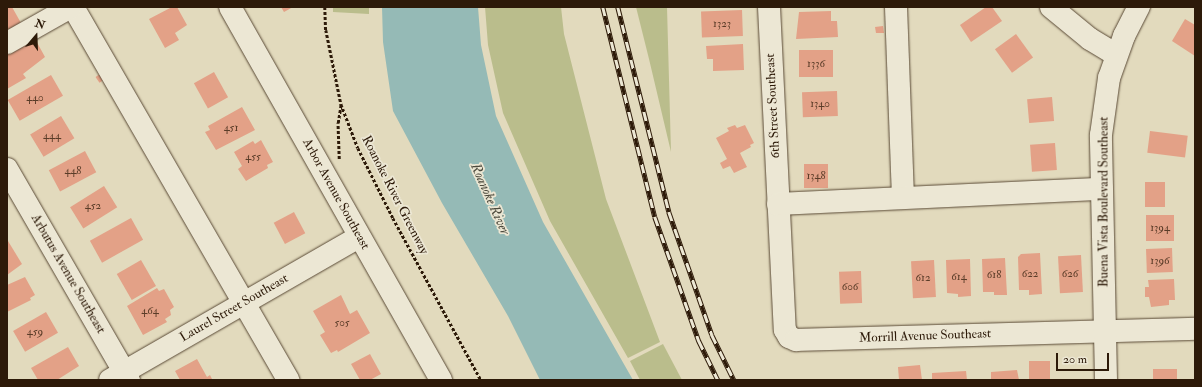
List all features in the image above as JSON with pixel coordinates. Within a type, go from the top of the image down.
[{"type":"street","points":[[7,43],[72,7],[288,380]]},
{"type":"street","name":"Arbor Avenue Southeast","points":[[230,7],[333,189],[358,237],[441,380]]},
{"type":"street","name":"6th Street Southeast","points":[[769,7],[778,204]]},
{"type":"street","points":[[896,7],[903,198]]},
{"type":"street","points":[[1051,7],[1090,39],[1117,55]]},
{"type":"street","name":"Buena Vista Boulevard Southeast","points":[[1106,380],[1102,189],[1104,110],[1117,55],[1139,7]]},
{"type":"street","name":"Arbutus Avenue Southeast","points":[[7,169],[121,377]]},
{"type":"street","points":[[778,204],[1102,189]]},
{"type":"street","name":"Morrill Avenue Southeast","points":[[778,204],[785,330],[789,337],[796,340],[1105,333],[1195,329]]},
{"type":"street","name":"Laurel Street Southeast","points":[[121,377],[358,237]]},
{"type":"path","name":"Roanoke River Greenway","points":[[325,7],[326,30],[341,104],[366,166],[481,380]]},
{"type":"path","points":[[333,189],[340,165],[338,123],[341,104]]},
{"type":"green space","points":[[333,7],[369,7],[369,14],[333,12]]},
{"type":"green space","points":[[485,7],[561,7],[564,34],[606,199],[660,342],[628,358],[550,221],[503,113],[488,45]]},
{"type":"green space","points":[[636,7],[667,7],[671,152],[649,59]]},
{"type":"green space","points":[[663,344],[682,380],[640,380],[630,361]]},
{"type":"water","name":"Roanoke River","points":[[382,7],[478,7],[481,45],[496,116],[543,222],[633,380],[540,380],[508,316],[442,203],[393,111],[383,42]]},
{"type":"building","points":[[7,7],[12,7],[21,23],[7,33]]},
{"type":"building","points":[[172,7],[177,7],[187,25],[175,33],[179,40],[165,48],[149,19]]},
{"type":"building","points":[[281,7],[293,7],[284,12]]},
{"type":"building","points":[[986,7],[992,7],[1002,21],[971,42],[960,25]]},
{"type":"building","points":[[742,10],[743,36],[702,37],[701,11]]},
{"type":"building","points":[[831,11],[831,21],[837,21],[838,37],[796,39],[799,12]]},
{"type":"building","points":[[1185,19],[1195,25],[1195,56],[1172,41]]},
{"type":"building","points":[[883,26],[884,33],[876,33],[875,27]]},
{"type":"building","points":[[1016,34],[1033,57],[1012,73],[995,49]]},
{"type":"building","points":[[34,37],[45,57],[23,74],[26,78],[7,89],[7,52]]},
{"type":"building","points":[[743,44],[744,70],[713,71],[713,59],[707,59],[706,46]]},
{"type":"building","points":[[799,50],[833,50],[833,77],[799,77]]},
{"type":"building","points":[[103,72],[107,78],[99,83],[96,77]]},
{"type":"building","points":[[214,72],[228,97],[208,109],[194,83]]},
{"type":"building","points":[[51,75],[63,96],[20,121],[8,100]]},
{"type":"building","points":[[837,91],[838,116],[803,117],[802,92]]},
{"type":"building","points":[[1052,97],[1054,121],[1029,123],[1027,99]]},
{"type":"building","points":[[242,107],[255,130],[216,150],[205,132],[210,130],[208,126]]},
{"type":"building","points":[[61,116],[74,138],[44,157],[30,135]]},
{"type":"building","points":[[735,125],[737,128],[745,125],[754,143],[750,145],[751,147],[740,153],[747,167],[734,173],[730,166],[723,169],[720,163],[727,159],[716,138],[729,131],[727,128]]},
{"type":"building","points":[[1150,131],[1188,136],[1185,157],[1147,153]]},
{"type":"building","points":[[261,140],[273,162],[267,165],[268,168],[246,181],[238,169],[242,166],[234,152],[253,141],[255,144]]},
{"type":"building","points":[[1055,143],[1057,170],[1032,172],[1030,145]]},
{"type":"building","points":[[85,151],[96,172],[60,191],[49,170]]},
{"type":"building","points":[[804,164],[828,164],[828,188],[804,188]]},
{"type":"building","points":[[1145,182],[1165,182],[1165,207],[1145,207]]},
{"type":"building","points":[[104,186],[117,207],[83,228],[70,207]]},
{"type":"building","points":[[294,212],[305,233],[285,244],[274,223]]},
{"type":"building","points":[[1146,215],[1174,215],[1174,241],[1146,241]]},
{"type":"building","points":[[131,218],[143,240],[102,263],[90,241]]},
{"type":"building","points":[[8,241],[22,264],[7,275],[7,242]]},
{"type":"building","points":[[1172,248],[1173,272],[1147,273],[1146,249]]},
{"type":"building","points":[[1040,253],[1042,294],[1029,295],[1029,290],[1019,290],[1018,257],[1021,254]]},
{"type":"building","points":[[1081,255],[1083,292],[1060,293],[1058,256]]},
{"type":"building","points":[[1005,258],[1007,295],[994,295],[994,292],[983,292],[982,259]]},
{"type":"building","points":[[970,259],[971,296],[958,297],[958,294],[947,293],[946,260]]},
{"type":"building","points":[[141,260],[156,286],[132,300],[117,274]]},
{"type":"building","points":[[934,260],[936,297],[913,298],[911,261]]},
{"type":"building","points":[[861,271],[862,303],[840,304],[839,272]]},
{"type":"building","points":[[25,277],[35,295],[30,298],[31,300],[7,312],[7,285]]},
{"type":"building","points":[[1174,279],[1175,300],[1169,300],[1169,305],[1151,307],[1149,297],[1145,297],[1145,287],[1149,287],[1148,280]]},
{"type":"building","points":[[157,288],[159,291],[164,289],[174,307],[170,310],[171,315],[165,319],[167,322],[143,335],[127,306]]},
{"type":"building","points":[[341,295],[350,314],[357,310],[370,333],[338,352],[337,350],[331,353],[320,335],[325,332],[313,311]]},
{"type":"building","points":[[46,312],[58,333],[25,352],[13,331]]},
{"type":"building","points":[[68,347],[79,366],[57,380],[38,380],[31,368]]},
{"type":"building","points":[[370,354],[381,374],[370,380],[360,380],[351,364]]},
{"type":"building","points":[[197,359],[207,377],[210,375],[212,379],[180,380],[175,371]]},
{"type":"building","points":[[1029,361],[1050,361],[1050,380],[1029,380]]},
{"type":"building","points":[[920,365],[922,380],[899,380],[898,367]]},
{"type":"building","points":[[1153,369],[1177,369],[1177,380],[1153,380]]},
{"type":"building","points":[[1017,370],[1019,380],[991,380],[991,372]]},
{"type":"building","points":[[966,371],[967,380],[932,380],[932,373]]},
{"type":"railway","points":[[603,7],[655,217],[699,341],[718,380]]},
{"type":"railway","points":[[618,7],[669,212],[712,335],[734,380]]}]
